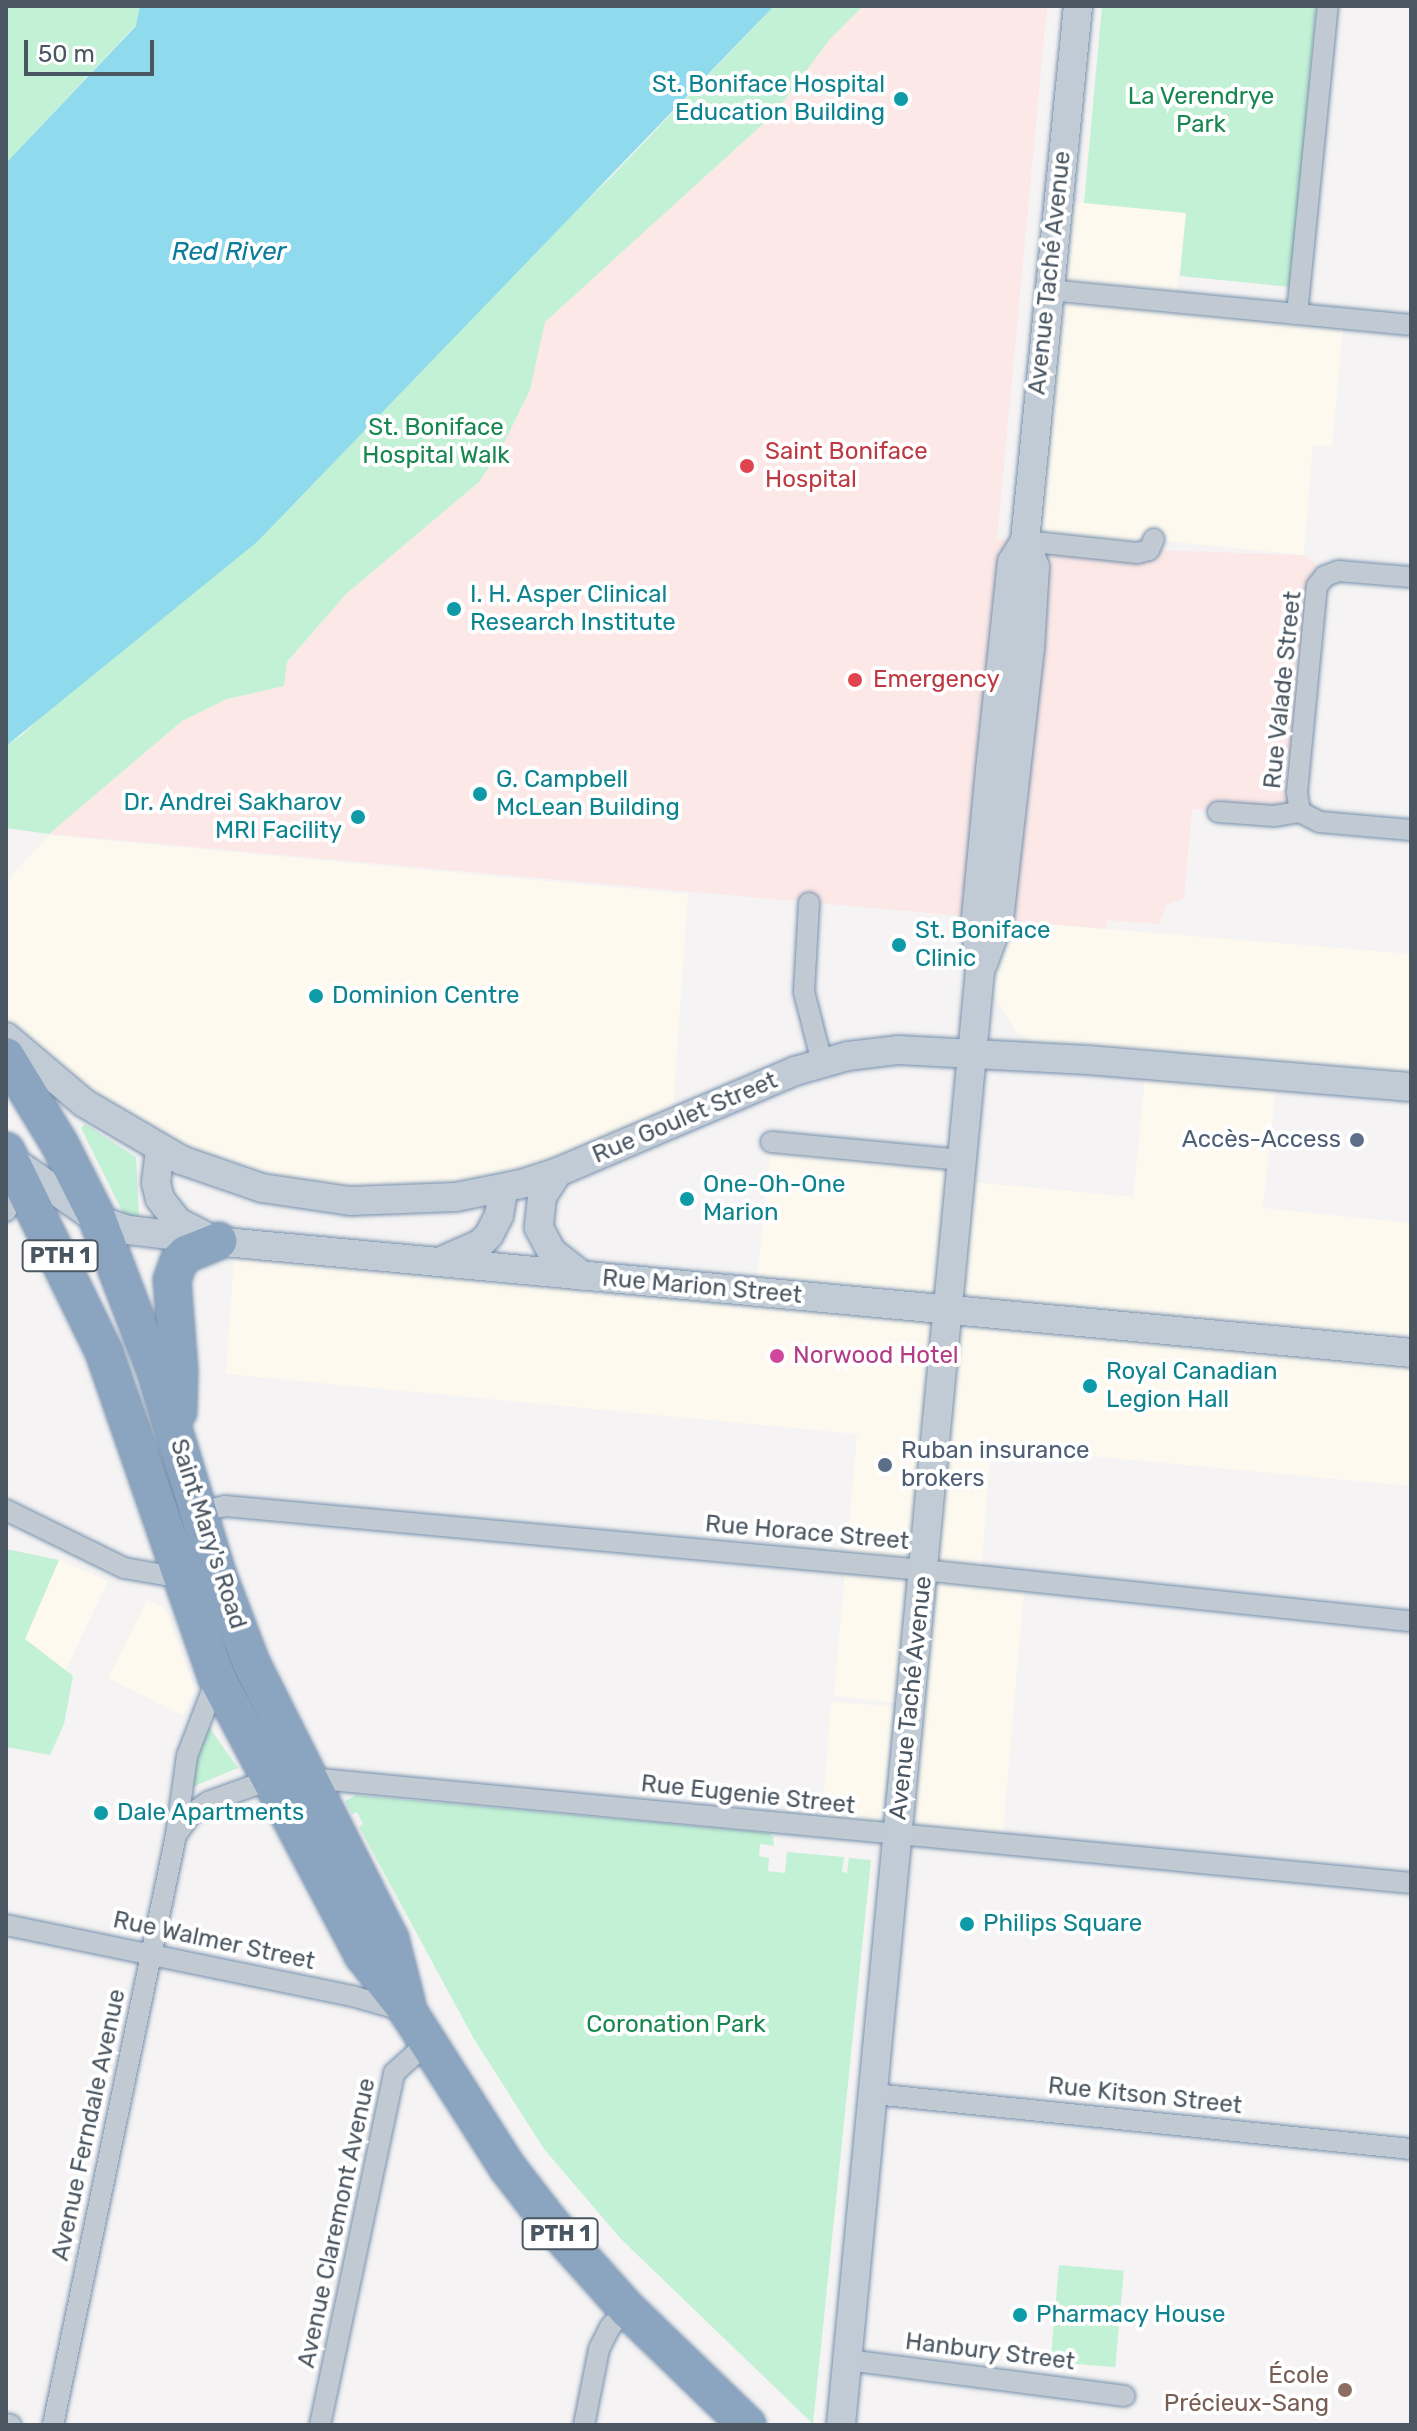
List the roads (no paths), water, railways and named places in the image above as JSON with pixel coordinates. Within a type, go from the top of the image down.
[{"type":"highway","name":"Saint Mary's Road","points":[[6,1056],[59,1143],[98,1220],[155,1369],[218,1576],[251,1663],[390,1939],[418,2028]]},
{"type":"highway","name":"Saint Mary's Road","points":[[12,1176],[104,1352],[180,1580],[217,1678],[363,1955],[418,2028],[507,2167],[551,2224],[627,2309],[747,2425]]},
{"type":"highway","points":[[177,1441],[179,1370],[172,1280],[179,1261],[186,1254],[218,1241]]},
{"type":"highway","points":[[104,1352],[155,1369]]},
{"type":"main road","name":"Avenue Taché Avenue","points":[[841,2425],[980,972],[999,920],[1012,562],[1025,541],[1078,6]]},
{"type":"main road","name":"Rue Goulet Street","points":[[6,1037],[84,1103],[160,1150],[229,1179],[323,1199],[417,1201],[504,1188],[558,1172],[822,1062],[898,1050],[972,1052],[1411,1087]]},
{"type":"main road","points":[[160,1150],[156,1183],[164,1207],[178,1222],[218,1241]]},
{"type":"main road","points":[[558,1172],[542,1197],[539,1228],[552,1252],[584,1276]]},
{"type":"main road","name":"Rue Marion Street","points":[[12,1176],[98,1220],[129,1230],[218,1241],[1411,1353]]},
{"type":"main road","points":[[438,1261],[465,1252],[489,1235],[499,1215],[504,1188]]},
{"type":"street","points":[[1297,314],[1328,6]]},
{"type":"street","points":[[1048,290],[1411,325]]},
{"type":"street","points":[[1025,541],[1137,553],[1149,550],[1154,539]]},
{"type":"street","name":"Rue Valade Street","points":[[1300,812],[1297,792],[1316,594],[1325,576],[1347,571],[1411,577]]},
{"type":"street","points":[[1218,812],[1274,816],[1300,812],[1320,822],[1411,830]]},
{"type":"street","points":[[809,903],[804,992],[822,1062]]},
{"type":"street","points":[[771,1142],[962,1160]]},
{"type":"street","name":"Rue Horace Street","points":[[199,1512],[225,1506],[923,1570],[1411,1621]]},
{"type":"street","points":[[6,1510],[124,1568],[180,1580],[218,1576]]},
{"type":"street","name":"Avenue Ferndale Avenue","points":[[53,2425],[176,1835],[187,1756],[217,1678]]},
{"type":"street","name":"Rue Eugenie Street","points":[[272,1782],[309,1778],[1411,1883]]},
{"type":"street","points":[[176,1835],[191,1814],[208,1802],[272,1782]]},
{"type":"street","name":"Rue Walmer Street","points":[[6,1925],[352,1996],[418,2028]]},
{"type":"street","name":"Avenue Claremont Avenue","points":[[320,2425],[394,2073],[418,2028]]},
{"type":"street","name":"Rue Kitson Street","points":[[874,2094],[1411,2149]]},
{"type":"street","points":[[584,2425],[599,2349],[610,2327],[627,2309]]},
{"type":"street","name":"Hanbury Street","points":[[848,2360],[1125,2396]]},
{"type":"water","name":"Red River","points":[[140,6],[774,6],[257,542],[6,746],[6,163],[136,26]]},
{"type":"place","name":"St. Boniface Hospital Education Building","points":[[901,99]]},
{"type":"place","name":"Saint Boniface Hospital","points":[[747,466]]},
{"type":"place","name":"I. H. Asper Clinical Research Institute","points":[[454,609]]},
{"type":"place","name":"Emergency","points":[[855,680]]},
{"type":"place","name":"G. Campbell McLean Building","points":[[480,794]]},
{"type":"place","name":"Dr. Andrei Sakharov MRI Facility","points":[[358,817]]},
{"type":"place","name":"St. Boniface Clinic","points":[[899,945]]},
{"type":"place","name":"Dominion Centre","points":[[316,996]]},
{"type":"place","name":"Accès-Access","points":[[1357,1140]]},
{"type":"place","name":"One-Oh-One Marion","points":[[687,1199]]},
{"type":"place","name":"Norwood Hotel","points":[[777,1356]]},
{"type":"place","name":"Royal Canadian Legion Hall","points":[[1090,1386]]},
{"type":"place","name":"Ruban insurance brokers","points":[[885,1465]]},
{"type":"place","name":"Dale Apartments","points":[[101,1813]]},
{"type":"place","name":"Philips Square","points":[[967,1924]]},
{"type":"place","name":"Pharmacy House","points":[[1020,2315]]},
{"type":"place","name":"École Précieux-Sang","points":[[1345,2390]]},
{"type":"park label","name":"La Verendrye Park","points":[[1201,111]]},
{"type":"park label","name":"St. Boniface Hospital Walk","points":[[436,442]]},
{"type":"park label","name":"Coronation Park","points":[[676,2025]]}]
